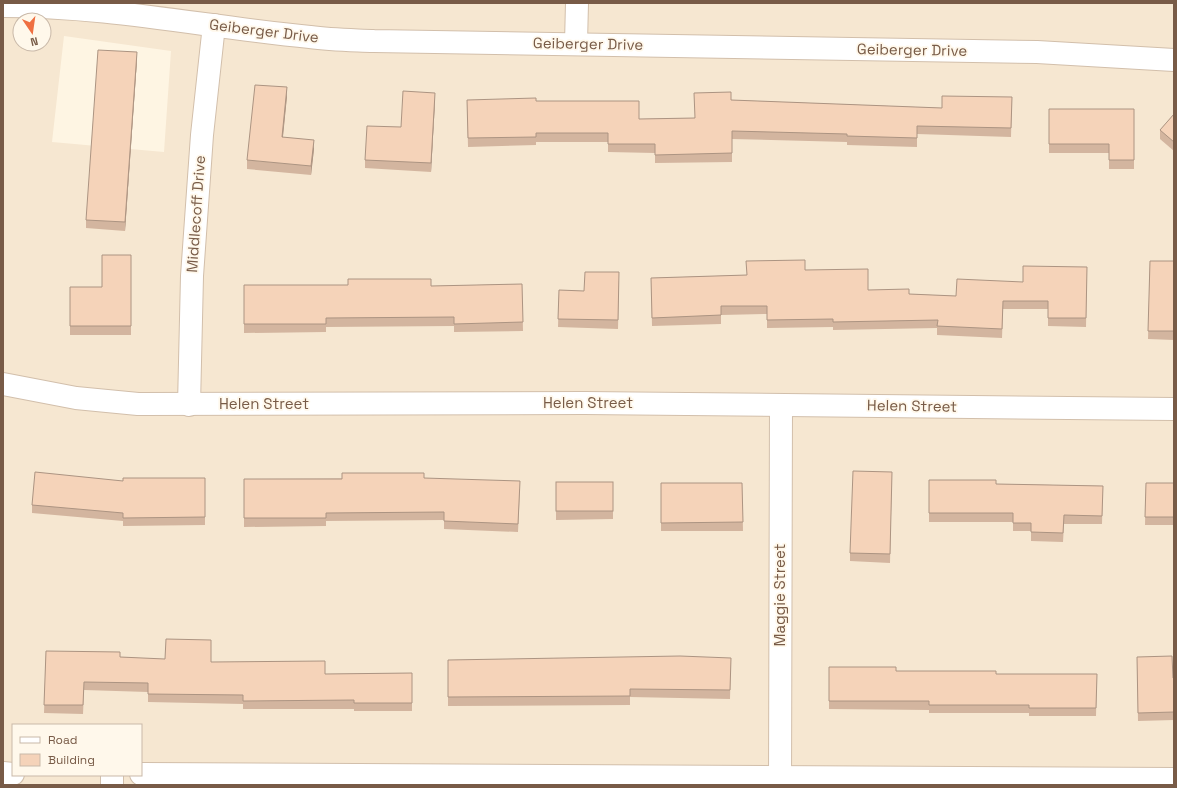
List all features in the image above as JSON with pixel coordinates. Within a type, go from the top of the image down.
[{"type":"street","points":[[576,44],[577,3]]},
{"type":"street","name":"Geiberger Drive","points":[[3,6],[43,6],[106,10],[311,38],[374,41],[1037,52],[1174,60]]},
{"type":"street","name":"Middlecoff Drive","points":[[189,405],[193,268],[202,135],[214,25]]},
{"type":"street","name":"Helen Street","points":[[3,384],[76,398],[138,404],[584,403],[1174,409]]},
{"type":"street","name":"Maggie Street","points":[[780,782],[781,405]]},
{"type":"street","points":[[142,774],[447,780],[780,782],[1174,780]]},
{"type":"shaded area","points":[[3,3],[1174,3],[1174,785],[3,785]],"holes":[[[64,36],[171,51],[164,152],[52,142]]]},
{"type":"building","points":[[98,50],[137,52],[125,222],[86,220]]},
{"type":"building","points":[[255,85],[287,87],[282,137],[314,140],[311,166],[247,160]]},
{"type":"building","points":[[403,91],[435,93],[431,163],[365,160],[367,126],[401,127]]},
{"type":"building","points":[[731,92],[731,100],[942,108],[942,96],[1012,97],[1011,128],[917,126],[917,138],[847,136],[847,134],[732,131],[732,153],[655,155],[655,144],[608,144],[608,133],[536,133],[536,137],[468,138],[467,100],[536,98],[536,101],[639,101],[639,119],[695,118],[694,93]]},
{"type":"building","points":[[1049,109],[1134,109],[1134,160],[1109,160],[1109,144],[1049,144]]},
{"type":"building","points":[[1174,114],[1174,142],[1160,130]]},
{"type":"building","points":[[102,255],[131,255],[131,326],[70,326],[70,287],[102,287]]},
{"type":"building","points":[[805,260],[805,270],[868,269],[868,290],[909,289],[909,294],[956,296],[957,279],[1023,282],[1023,266],[1087,267],[1086,318],[1048,318],[1048,301],[1003,301],[1002,329],[937,326],[938,320],[833,322],[833,319],[767,320],[767,306],[721,306],[721,315],[652,318],[651,278],[747,275],[746,261]]},
{"type":"building","points":[[1150,261],[1174,261],[1174,331],[1148,331]]},
{"type":"building","points":[[585,272],[619,272],[618,320],[558,319],[559,290],[584,291]]},
{"type":"building","points":[[348,279],[431,279],[431,286],[522,284],[523,322],[454,324],[454,317],[326,318],[326,324],[244,324],[244,285],[348,285]]},
{"type":"building","points":[[853,471],[892,472],[890,554],[850,553]]},
{"type":"building","points":[[35,472],[123,481],[123,478],[205,478],[205,517],[123,518],[123,513],[32,505]]},
{"type":"building","points":[[342,473],[424,473],[424,478],[520,481],[518,524],[444,521],[444,512],[326,513],[326,518],[244,518],[244,479],[342,479]]},
{"type":"building","points":[[929,480],[996,480],[996,484],[1103,486],[1102,516],[1064,515],[1063,533],[1031,532],[1031,523],[1013,523],[1013,513],[929,513]]},
{"type":"building","points":[[556,482],[613,482],[613,511],[556,511]]},
{"type":"building","points":[[661,483],[742,483],[743,522],[661,523]]},
{"type":"building","points":[[1146,483],[1174,483],[1174,517],[1145,517]]},
{"type":"building","points":[[166,639],[211,640],[211,662],[325,661],[325,674],[412,673],[412,703],[354,703],[354,700],[243,701],[243,695],[148,694],[148,683],[84,682],[83,705],[44,705],[46,651],[120,652],[120,657],[165,659]]},
{"type":"building","points":[[680,656],[731,658],[730,690],[630,689],[630,696],[448,697],[448,660]]},
{"type":"building","points":[[1172,656],[1174,678],[1174,712],[1138,713],[1137,657]]},
{"type":"building","points":[[829,667],[896,667],[896,671],[996,671],[996,674],[1097,674],[1096,708],[1029,708],[1029,705],[929,705],[929,701],[829,701]]}]
